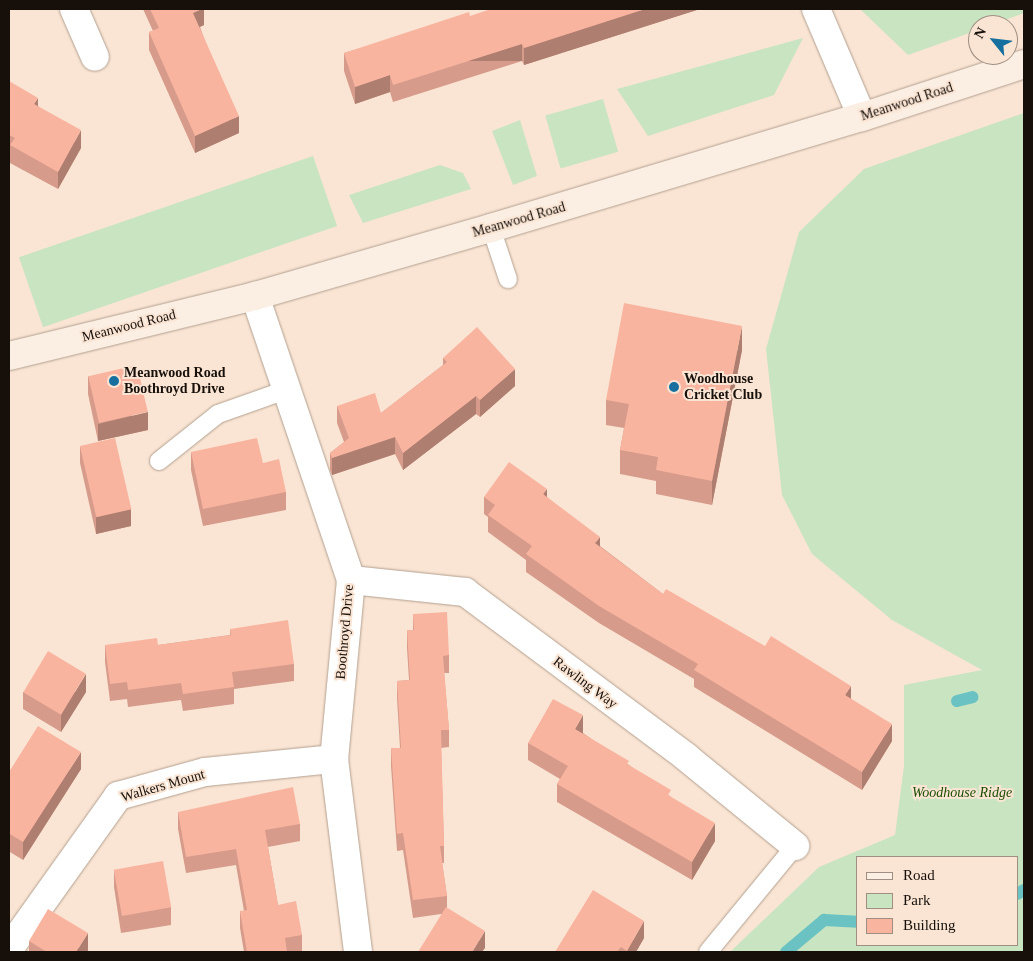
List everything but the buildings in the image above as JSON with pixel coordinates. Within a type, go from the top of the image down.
[{"type":"street","points":[[74,9],[95,57]]},
{"type":"street","points":[[816,9],[862,117]]},
{"type":"street","name":"Meanwood Road","points":[[9,356],[255,296],[491,228],[862,117],[1024,64]]},
{"type":"street","name":"Boothroyd Drive","points":[[255,296],[351,580],[334,759],[358,952]]},
{"type":"street","name":"Rawling Way","points":[[351,580],[465,592],[686,757],[795,846]]},
{"type":"street","name":"Walkers Mount","points":[[9,949],[118,796],[205,772],[334,759]]},
{"type":"lane","points":[[491,228],[508,279]]},
{"type":"lane","points":[[159,461],[218,414],[286,390]]},
{"type":"lane","points":[[708,952],[795,846]]},
{"type":"green space","points":[[860,9],[1024,9],[1024,13],[1018,15],[968,15],[968,34],[908,55]]},
{"type":"green space","points":[[803,38],[774,95],[648,136],[617,89]]},
{"type":"green space","points":[[603,99],[618,152],[560,168],[545,116]]},
{"type":"green space","name":"Woodhouse Ridge","points":[[1024,113],[1024,952],[730,952],[819,867],[895,835],[904,766],[904,685],[982,670],[892,620],[812,554],[782,495],[766,349],[799,232],[864,169]]},
{"type":"green space","points":[[520,120],[537,176],[513,185],[492,131]]},
{"type":"green space","points":[[313,156],[337,226],[43,327],[19,257]]},
{"type":"green space","points":[[440,165],[463,173],[471,189],[363,223],[349,195]]},
{"type":"waterway","points":[[957,701],[973,697]]},
{"type":"waterway","points":[[1018,893],[1024,890]]},
{"type":"waterway","points":[[786,952],[824,920],[856,922]]},
{"type":"place","name":"Meanwood Road Boothroyd Drive","points":[[114,381]]},
{"type":"place","name":"Woodhouse Cricket Club","points":[[674,387]]}]
